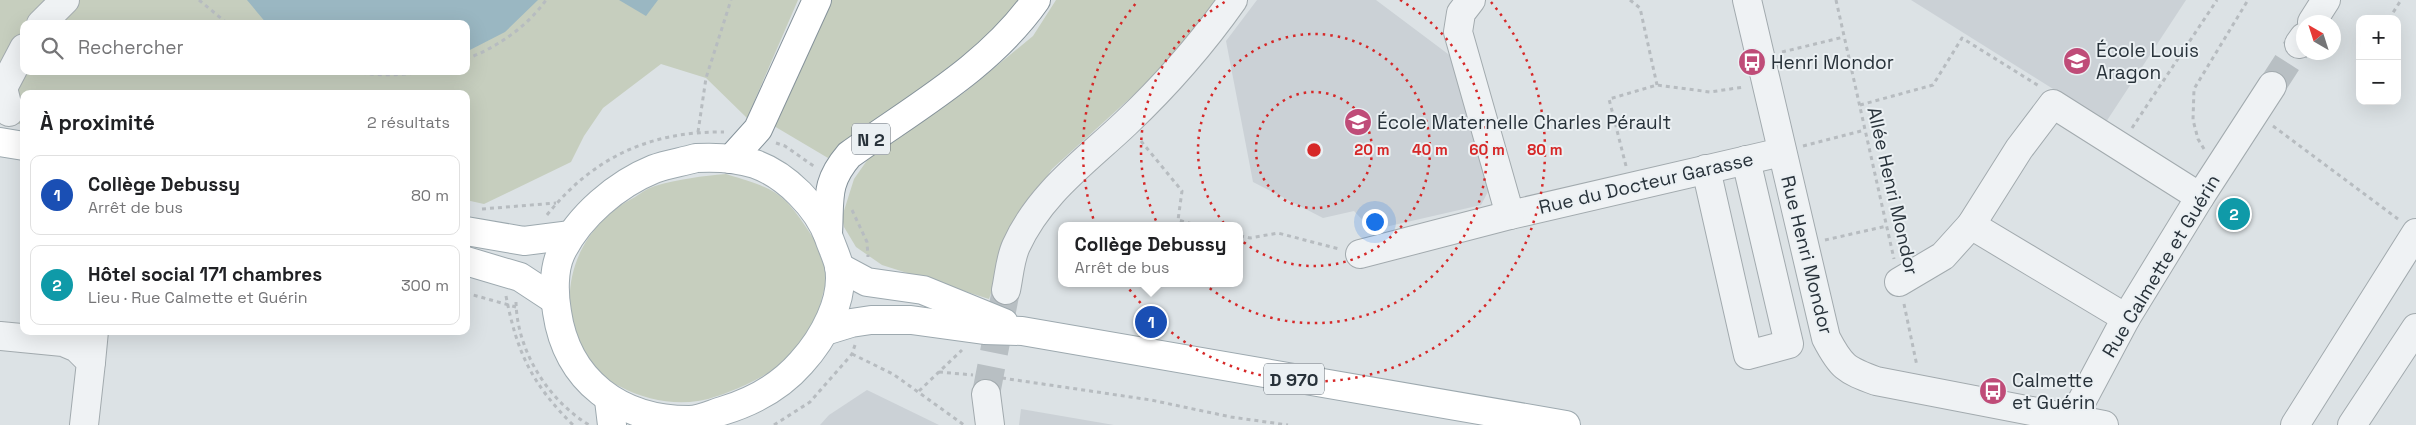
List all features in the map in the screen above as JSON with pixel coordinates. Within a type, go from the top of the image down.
[{"type":"main road","points":[[731,159],[758,129],[817,0]]},
{"type":"main road","name":"N 2","points":[[828,234],[831,181],[838,168],[849,155],[963,76],[1004,39],[1036,0]]},
{"type":"main road","points":[[0,142],[20,145]]},
{"type":"main road","points":[[696,158],[731,159],[756,164],[798,191],[814,210],[828,234],[839,267],[838,296],[825,331],[814,348],[795,370],[769,392],[731,409],[689,423],[654,416],[628,408],[611,412],[582,375],[568,352],[559,326],[555,300],[560,255],[571,235],[593,210],[620,188],[655,169],[696,158]]},
{"type":"main road","points":[[472,220],[524,241],[571,235]]},
{"type":"main road","points":[[470,263],[513,284],[555,300]]},
{"type":"main road","name":"D 970","points":[[839,267],[866,282],[923,290],[1022,330]]},
{"type":"main road","name":"D 970","points":[[825,331],[862,321],[910,320],[984,330],[1022,330],[1566,425]]},
{"type":"street","points":[[44,20],[65,0]]},
{"type":"street","points":[[1006,290],[1015,247],[1035,210],[1061,181],[1126,123],[1186,59],[1233,0]]},
{"type":"street","points":[[1471,0],[1461,12],[1458,32],[1510,216]]},
{"type":"street","name":"Rue Henri Mondor","points":[[1747,0],[1762,57],[1782,152],[1826,338],[1838,361],[1856,374],[1876,381],[1922,389],[2069,422],[2104,425]]},
{"type":"street","points":[[2317,15],[2326,0]]},
{"type":"street","points":[[9,112],[3,88],[20,56]]},
{"type":"street","name":"Rue Calmette et Guérin","points":[[2069,422],[2126,318],[2200,197],[2256,114],[2272,86]]},
{"type":"street","points":[[1899,282],[1943,256],[1971,225],[2019,149],[2053,104],[2200,197]]},
{"type":"street","name":"Rue du Docteur Garasse","points":[[1360,254],[1631,186],[1782,152]]},
{"type":"street","points":[[1706,169],[1748,355],[1789,344],[1746,160]]},
{"type":"street","points":[[1971,225],[2126,318]]},
{"type":"street","points":[[2295,425],[2408,226]]},
{"type":"street","points":[[2352,425],[2416,328]]},
{"type":"street","points":[[84,425],[93,335]]},
{"type":"street","points":[[0,336],[62,342],[77,348],[90,362]]},
{"type":"street","points":[[989,382],[990,425]]},
{"type":"path","points":[[200,0],[223,20]]},
{"type":"path","points":[[470,57],[503,41],[526,22],[546,0]]},
{"type":"path","points":[[698,132],[706,78],[731,0]]},
{"type":"path","points":[[1630,0],[1640,8],[1657,85]]},
{"type":"path","name":"Allée Henri Mondor","points":[[1836,0],[1922,389]]},
{"type":"path","points":[[2121,146],[2217,0]]},
{"type":"path","points":[[2223,163],[2206,153],[2198,139],[2193,120],[2194,89],[2248,0]]},
{"type":"path","points":[[2392,15],[2401,0]]},
{"type":"path","points":[[1762,57],[1844,37]]},
{"type":"path","points":[[1860,105],[1933,85],[1962,38],[2040,86],[2053,104]]},
{"type":"path","points":[[1631,186],[1610,99],[1657,85],[1710,92],[1767,84]]},
{"type":"path","points":[[2256,114],[2408,226]]},
{"type":"path","points":[[1126,123],[1182,191],[1178,220],[1185,222]]},
{"type":"path","points":[[1782,152],[1866,130]]},
{"type":"path","points":[[534,239],[542,221],[556,203],[587,173],[624,150],[661,138],[698,132],[726,132],[752,136],[785,146],[809,161],[831,181],[855,214],[866,242],[866,282]]},
{"type":"path","points":[[472,220],[556,203]]},
{"type":"path","points":[[1805,244],[1887,226]]},
{"type":"path","points":[[1243,237],[1250,238],[1278,233],[1360,254]]},
{"type":"path","points":[[513,284],[508,305],[523,360],[550,402],[573,425]]},
{"type":"path","points":[[513,284],[516,289],[516,307],[527,350],[537,371],[556,399],[575,416],[590,425]]},
{"type":"path","points":[[470,294],[516,307]]},
{"type":"path","points":[[774,425],[810,402],[852,354],[862,321]]},
{"type":"path","points":[[852,354],[894,374],[964,425]]},
{"type":"path","points":[[919,391],[939,372],[989,382],[1151,400],[1231,417],[1288,425]]},
{"type":"shaded area","name":"École Maternelle Charles Pérault","points":[[1257,0],[1376,0],[1460,63],[1490,188],[1481,205],[1372,230],[1354,211],[1323,218],[1253,182],[1226,41]]},
{"type":"shaded area","name":"École Louis Aragon","points":[[1911,0],[2186,0],[2106,122]]},
{"type":"shaded area","points":[[867,390],[939,425],[820,425],[829,415]]},
{"type":"shaded area","points":[[1021,409],[1114,425],[1019,425]]},
{"type":"green space","points":[[0,0],[798,0],[747,118],[706,78],[661,64],[603,108],[584,136],[571,162],[484,204],[470,201],[470,90],[20,90],[20,124],[0,120]]},
{"type":"green space","points":[[830,0],[1018,0],[1001,26],[961,63],[828,158],[774,126]]},
{"type":"green space","points":[[1056,0],[1221,0],[1182,51],[1052,169],[1014,225],[989,299],[882,265],[856,247],[844,227],[842,217],[854,179],[868,159],[965,92],[1033,36]]},
{"type":"green space","points":[[726,174],[755,183],[784,199],[816,243],[823,258],[827,275],[821,303],[808,335],[793,355],[782,364],[754,381],[710,398],[688,402],[658,400],[617,385],[595,369],[588,361],[577,338],[571,315],[570,291],[574,269],[583,248],[596,228],[613,211],[647,189],[682,180]]},
{"type":"water","points":[[247,0],[538,0],[505,32],[470,50],[470,20],[264,20]]},
{"type":"water","points":[[619,0],[658,0],[646,16]]},
{"type":"tunnel","points":[[2272,86],[2296,49]]},
{"type":"tunnel","points":[[986,394],[1006,290]]},
{"type":"place","name":"École Louis Aragon","points":[[2077,61]]},
{"type":"place","name":"Henri Mondor","points":[[1752,62]]},
{"type":"place","name":"École Maternelle Charles Pérault","points":[[1358,122]]},
{"type":"place","name":"Hôtel social 171 chambres","points":[[2234,214]]},
{"type":"place","name":"Collège Debussy","points":[[1151,322]]},
{"type":"place","name":"Calmette et Guérin","points":[[1993,391]]}]
